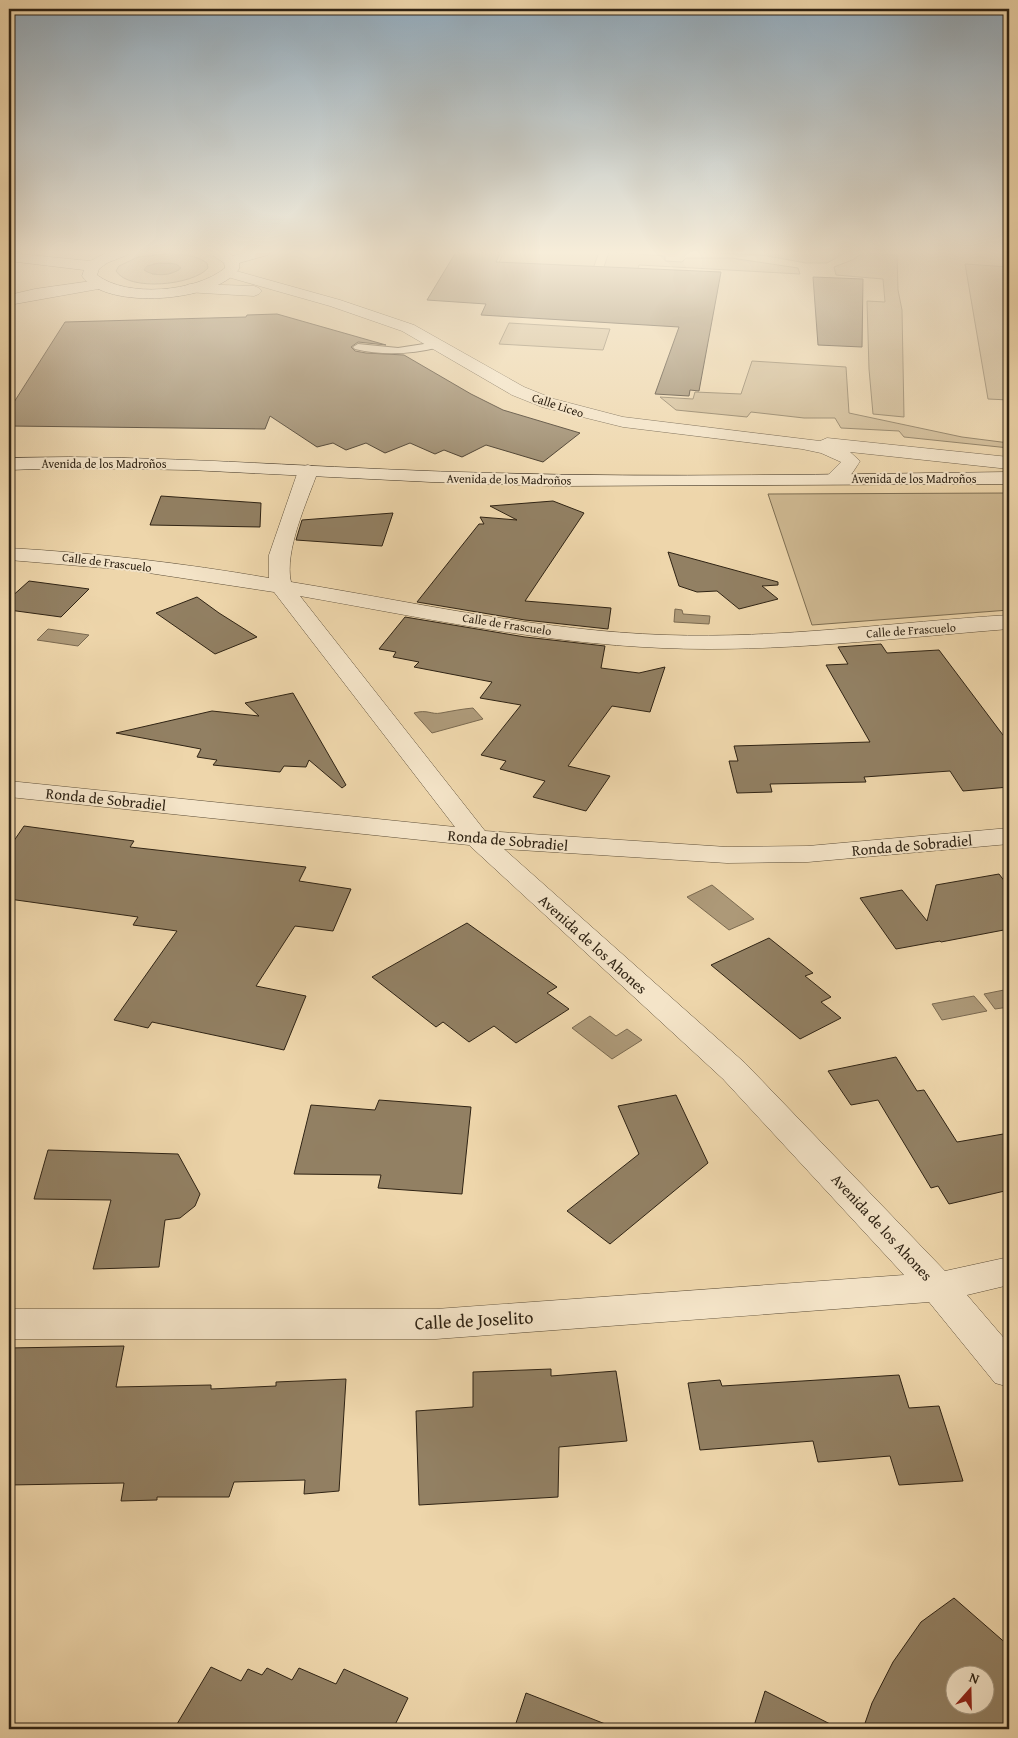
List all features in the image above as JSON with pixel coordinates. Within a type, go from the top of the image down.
[{"type":"street","name":"Calle Liceo","points":[[417,333],[518,391],[548,403],[623,422],[802,443],[1009,464]]},
{"type":"street","name":"Calle Liceo","points":[[802,443],[834,451],[851,462],[842,474],[834,479]]},
{"type":"street","points":[[898,452],[908,457],[912,462],[914,470],[906,478]]},
{"type":"street","name":"Avenida de los Madroños","points":[[9,464],[178,463],[443,477],[586,481],[1009,478]]},
{"type":"street","name":"Avenida de los Ahones","points":[[308,470],[279,555],[278,571],[282,588],[477,838],[734,1071],[938,1287],[1009,1371]]},
{"type":"street","name":"Calle de Frascuelo","points":[[9,554],[109,562],[206,575],[558,632],[628,639],[695,642],[732,641],[1009,622]]},
{"type":"street","name":"Ronda de Sobradiel","points":[[9,789],[477,838],[577,847],[736,855],[808,854],[1009,836]]},
{"type":"street","name":"Calle de Joselito","points":[[9,1324],[436,1324],[938,1287],[1009,1271]]},
{"type":"lane","points":[[356,351],[375,358],[390,357],[437,345]]},
{"type":"shaded area","points":[[504,333],[609,333],[603,350],[499,344]]},
{"type":"shaded area","points":[[868,333],[902,333],[904,417],[873,414]]},
{"type":"shaded area","points":[[977,333],[1009,333],[1009,400],[988,399]]},
{"type":"shaded area","points":[[752,361],[846,367],[849,413],[962,437],[1009,443],[1009,448],[904,437],[899,431],[841,428],[835,418],[804,418],[751,412],[747,417],[676,410],[660,397],[693,399],[695,392],[741,394]]},
{"type":"shaded area","points":[[1009,493],[1009,610],[812,625],[768,494]]},
{"type":"shaded area","points":[[675,609],[682,610],[683,614],[710,616],[709,624],[674,622]]},
{"type":"shaded area","points":[[48,629],[89,635],[78,646],[37,640]]},
{"type":"shaded area","points":[[473,708],[483,719],[432,733],[414,713],[438,713]]},
{"type":"shaded area","points":[[712,885],[754,919],[729,930],[687,897]]},
{"type":"shaded area","points":[[1009,989],[1009,1007],[995,1009],[984,994]]},
{"type":"shaded area","points":[[974,996],[987,1011],[942,1020],[932,1004]]},
{"type":"shaded area","points":[[590,1016],[616,1036],[627,1029],[642,1040],[612,1059],[572,1028]]},
{"type":"building","points":[[58,333],[344,333],[386,345],[358,342],[351,347],[355,351],[404,355],[471,394],[503,410],[580,433],[543,462],[486,445],[462,457],[444,450],[435,454],[410,443],[385,453],[366,443],[346,450],[333,443],[317,447],[270,416],[265,429],[9,426],[9,410]]},
{"type":"building","points":[[677,333],[710,333],[699,391],[690,390],[689,396],[655,394]]},
{"type":"building","points":[[817,333],[862,333],[862,347],[818,345]]},
{"type":"building","points":[[161,496],[261,503],[260,527],[150,525]]},
{"type":"building","points":[[553,501],[584,513],[525,601],[611,608],[608,629],[525,620],[417,602],[479,524],[484,524],[480,517],[517,520],[490,506]]},
{"type":"building","points":[[393,513],[382,546],[296,540],[302,520]]},
{"type":"building","points":[[668,552],[778,582],[778,585],[762,586],[778,599],[739,609],[717,591],[697,592],[679,586]]},
{"type":"building","points":[[29,581],[89,589],[61,617],[9,610],[9,599]]},
{"type":"building","points":[[197,597],[257,637],[215,654],[156,613]]},
{"type":"building","points":[[405,617],[525,637],[605,646],[601,668],[639,673],[665,667],[650,712],[612,706],[568,766],[610,776],[586,811],[533,797],[545,781],[500,769],[506,761],[481,755],[521,705],[480,698],[492,682],[414,667],[419,662],[393,657],[396,652],[379,649]]},
{"type":"building","points":[[881,644],[887,653],[939,650],[1009,743],[1009,787],[963,791],[950,771],[864,777],[866,782],[770,784],[772,792],[737,793],[729,761],[738,761],[734,746],[870,742],[826,665],[848,664],[838,647]]},
{"type":"building","points":[[293,693],[346,785],[342,788],[309,760],[306,767],[284,766],[280,772],[213,765],[217,760],[197,757],[201,749],[116,733],[212,711],[259,716],[245,703]]},
{"type":"building","points":[[24,826],[134,841],[130,847],[306,867],[299,881],[351,889],[333,931],[295,926],[256,986],[306,996],[284,1050],[152,1022],[148,1028],[114,1020],[177,931],[133,925],[138,917],[9,899],[9,848]]},
{"type":"building","points":[[999,874],[1009,887],[1009,929],[941,942],[896,949],[860,898],[902,890],[927,921],[936,885]]},
{"type":"building","points":[[467,923],[557,987],[547,993],[569,1009],[516,1043],[494,1026],[469,1042],[443,1022],[436,1027],[372,977]]},
{"type":"building","points":[[769,938],[813,973],[805,976],[831,997],[821,1002],[841,1018],[800,1039],[711,965]]},
{"type":"building","points":[[896,1057],[917,1091],[924,1090],[957,1142],[1009,1133],[1009,1190],[949,1204],[938,1186],[931,1188],[878,1100],[851,1105],[828,1071]]},
{"type":"building","points":[[676,1095],[708,1163],[610,1244],[567,1211],[639,1154],[618,1106]]},
{"type":"building","points":[[379,1100],[471,1107],[462,1194],[378,1188],[381,1175],[294,1174],[311,1105],[375,1110]]},
{"type":"building","points":[[48,1150],[178,1154],[200,1194],[195,1206],[180,1218],[165,1220],[159,1267],[93,1269],[111,1200],[34,1199]]},
{"type":"building","points":[[124,1346],[116,1387],[211,1385],[211,1389],[276,1386],[276,1382],[346,1379],[339,1491],[304,1494],[305,1480],[234,1482],[229,1497],[157,1497],[157,1500],[121,1501],[124,1483],[9,1485],[9,1348]]},
{"type":"building","points":[[551,1369],[551,1376],[616,1371],[627,1441],[559,1447],[558,1497],[419,1505],[416,1411],[473,1407],[473,1372]]},
{"type":"building","points":[[899,1375],[909,1408],[939,1406],[963,1481],[899,1485],[890,1456],[818,1462],[813,1441],[700,1450],[688,1383],[720,1380],[722,1386]]},
{"type":"building","points":[[954,1598],[1009,1646],[1009,1729],[863,1729],[872,1703],[893,1662],[921,1622]]},
{"type":"building","points":[[211,1667],[241,1681],[248,1669],[262,1675],[267,1668],[292,1680],[299,1668],[336,1684],[344,1669],[408,1698],[393,1729],[174,1729]]},
{"type":"building","points":[[765,1691],[840,1729],[753,1729]]},
{"type":"building","points":[[526,1693],[613,1727],[613,1729],[514,1729]]}]
